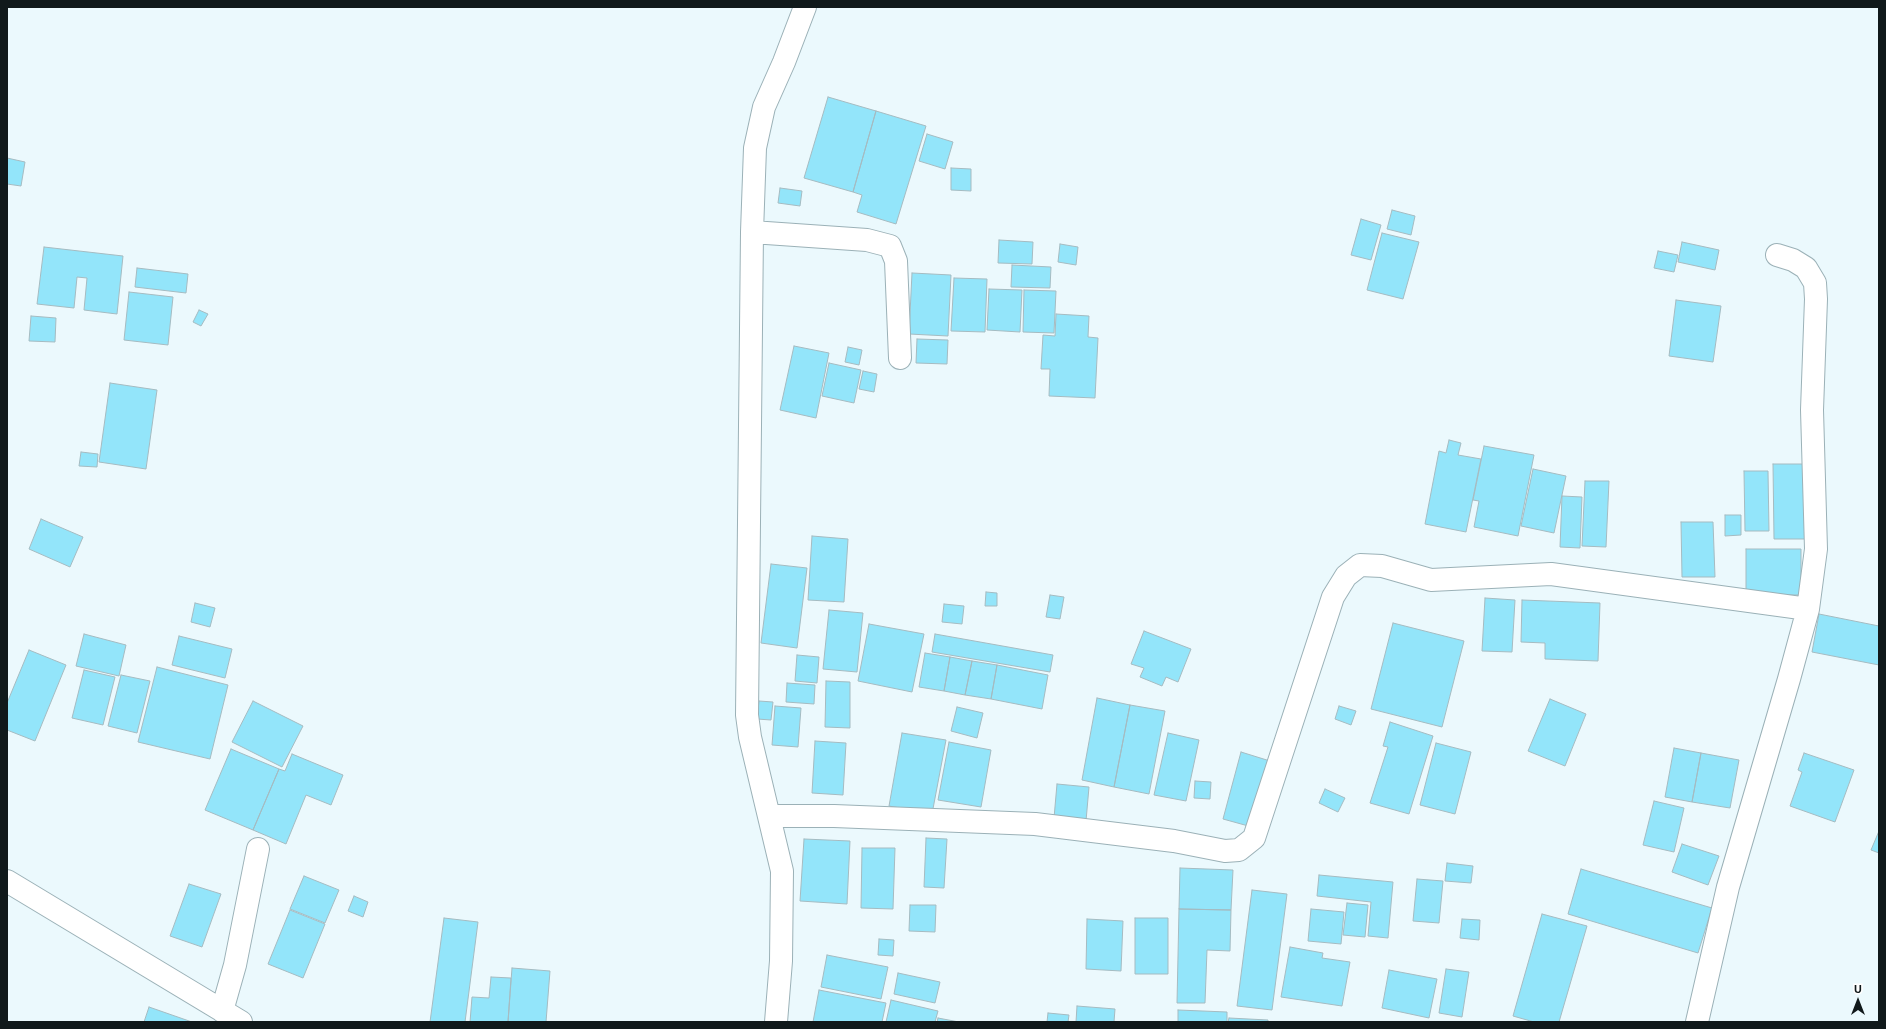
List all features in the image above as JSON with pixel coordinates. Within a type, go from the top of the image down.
[{"type":"street","points":[[776,1022],[781,961],[782,872],[770,816],[750,737],[747,715],[752,232],[755,148],[764,107],[784,62],[805,7]]},
{"type":"street","points":[[752,232],[867,240],[890,246],[896,261],[900,358]]},
{"type":"street","points":[[1697,1022],[1728,887],[1808,609],[1816,549],[1812,410],[1816,299],[1815,283],[1806,268],[1793,260],[1776,255]]},
{"type":"street","points":[[770,816],[834,816],[1035,824],[1174,841],[1225,851],[1239,850],[1254,838],[1333,597],[1346,576],[1360,565],[1382,566],[1431,580],[1551,574],[1808,609]]},
{"type":"street","points":[[222,1011],[234,965],[258,849]]},
{"type":"street","points":[[7,881],[241,1022]]},
{"type":"building","points":[[828,97],[876,111],[853,192],[804,178]]},
{"type":"building","points":[[876,111],[926,126],[896,224],[857,212],[862,195],[853,192]]},
{"type":"building","points":[[927,134],[953,142],[945,169],[919,161]]},
{"type":"building","points":[[7,158],[25,162],[21,186],[7,184]]},
{"type":"building","points":[[951,168],[971,169],[971,191],[951,190]]},
{"type":"building","points":[[780,188],[802,191],[800,206],[778,203]]},
{"type":"building","points":[[1392,210],[1415,216],[1411,235],[1387,229]]},
{"type":"building","points":[[1361,219],[1381,225],[1371,260],[1351,255]]},
{"type":"building","points":[[1382,233],[1419,242],[1403,299],[1367,290]]},
{"type":"building","points":[[999,240],[1033,242],[1032,264],[998,263]]},
{"type":"building","points":[[1682,242],[1719,250],[1715,270],[1678,262]]},
{"type":"building","points":[[1060,244],[1078,247],[1076,265],[1058,262]]},
{"type":"building","points":[[44,247],[123,256],[117,314],[84,310],[87,278],[77,277],[74,308],[37,304]]},
{"type":"building","points":[[1658,251],[1678,255],[1674,272],[1654,268]]},
{"type":"building","points":[[1012,265],[1051,267],[1050,288],[1011,287]]},
{"type":"building","points":[[137,268],[188,274],[186,293],[135,287]]},
{"type":"building","points":[[912,273],[951,275],[948,336],[909,334]]},
{"type":"building","points":[[954,278],[987,279],[985,332],[951,331]]},
{"type":"building","points":[[989,289],[1022,290],[1020,332],[987,330]]},
{"type":"building","points":[[1024,290],[1056,291],[1054,333],[1023,332]]},
{"type":"building","points":[[129,292],[173,297],[168,345],[124,340]]},
{"type":"building","points":[[1676,300],[1721,306],[1713,362],[1669,356]]},
{"type":"building","points":[[199,310],[208,314],[201,326],[193,322]]},
{"type":"building","points":[[1056,314],[1089,316],[1088,337],[1098,338],[1095,398],[1049,396],[1050,369],[1041,369],[1043,335],[1055,336]]},
{"type":"building","points":[[31,316],[56,318],[55,342],[29,341]]},
{"type":"building","points":[[917,339],[948,340],[947,364],[916,363]]},
{"type":"building","points":[[794,346],[829,353],[816,418],[780,410]]},
{"type":"building","points":[[848,347],[862,350],[859,365],[845,362]]},
{"type":"building","points":[[829,363],[861,370],[854,403],[822,396]]},
{"type":"building","points":[[863,371],[877,374],[874,392],[859,389]]},
{"type":"building","points":[[110,383],[157,390],[146,469],[99,462]]},
{"type":"building","points":[[1449,440],[1461,443],[1458,455],[1481,459],[1466,532],[1425,524],[1439,451],[1446,453]]},
{"type":"building","points":[[1484,446],[1534,455],[1518,536],[1474,527],[1479,501],[1473,500]]},
{"type":"building","points":[[81,452],[98,454],[97,467],[79,466]]},
{"type":"building","points":[[1773,464],[1806,464],[1807,539],[1774,539]]},
{"type":"building","points":[[1533,469],[1566,476],[1554,533],[1521,526]]},
{"type":"building","points":[[1744,471],[1768,471],[1769,531],[1745,531]]},
{"type":"building","points":[[1585,481],[1609,481],[1606,547],[1582,546]]},
{"type":"building","points":[[1562,496],[1582,497],[1580,548],[1560,547]]},
{"type":"building","points":[[1725,515],[1741,515],[1741,535],[1725,536]]},
{"type":"building","points":[[41,519],[83,537],[70,567],[29,549]]},
{"type":"building","points":[[1681,522],[1713,522],[1715,577],[1682,577]]},
{"type":"building","points":[[812,536],[848,539],[844,602],[808,600]]},
{"type":"building","points":[[1746,549],[1801,549],[1801,595],[1746,595]]},
{"type":"building","points":[[771,564],[807,568],[797,648],[761,643]]},
{"type":"building","points":[[986,592],[997,593],[997,606],[985,606]]},
{"type":"building","points":[[1050,595],[1064,597],[1060,619],[1046,617]]},
{"type":"building","points":[[1485,598],[1515,600],[1512,652],[1482,651]]},
{"type":"building","points":[[1522,600],[1600,603],[1598,661],[1545,659],[1545,643],[1521,642]]},
{"type":"building","points":[[195,603],[215,608],[210,627],[191,622]]},
{"type":"building","points":[[944,604],[964,606],[962,624],[942,622]]},
{"type":"building","points":[[829,610],[863,613],[857,672],[823,669]]},
{"type":"building","points":[[1819,614],[1879,626],[1879,665],[1812,652]]},
{"type":"building","points":[[1393,623],[1464,641],[1442,727],[1371,709]]},
{"type":"building","points":[[869,624],[924,634],[912,692],[858,681]]},
{"type":"building","points":[[1144,631],[1191,649],[1178,682],[1166,677],[1162,686],[1140,677],[1144,668],[1131,664]]},
{"type":"building","points":[[84,634],[126,645],[119,676],[76,666]]},
{"type":"building","points":[[935,634],[1053,655],[1050,672],[932,652]]},
{"type":"building","points":[[179,636],[232,649],[225,678],[172,665]]},
{"type":"building","points":[[29,650],[66,665],[35,741],[7,730],[7,703]]},
{"type":"building","points":[[925,653],[950,657],[944,691],[919,687]]},
{"type":"building","points":[[797,655],[819,657],[817,683],[795,681]]},
{"type":"building","points":[[950,657],[972,661],[965,695],[944,691]]},
{"type":"building","points":[[972,661],[997,665],[991,699],[965,695]]},
{"type":"building","points":[[997,665],[1048,675],[1042,709],[991,699]]},
{"type":"building","points":[[157,667],[228,685],[210,759],[138,742]]},
{"type":"building","points":[[84,670],[115,677],[103,725],[72,718]]},
{"type":"building","points":[[121,675],[150,681],[137,733],[108,726]]},
{"type":"building","points":[[826,681],[850,682],[850,728],[825,727]]},
{"type":"building","points":[[787,683],[815,685],[814,704],[786,702]]},
{"type":"building","points":[[1097,698],[1130,705],[1114,787],[1082,780]]},
{"type":"building","points":[[1550,699],[1586,714],[1565,766],[1528,751]]},
{"type":"building","points":[[253,701],[303,726],[282,767],[232,742]]},
{"type":"building","points":[[759,701],[773,702],[771,720],[757,719]]},
{"type":"building","points":[[1130,705],[1165,711],[1149,794],[1114,787]]},
{"type":"building","points":[[775,706],[801,708],[798,747],[772,745]]},
{"type":"building","points":[[1339,706],[1356,711],[1351,725],[1335,719]]},
{"type":"building","points":[[957,707],[983,713],[977,738],[951,731]]},
{"type":"building","points":[[1390,722],[1433,736],[1409,814],[1370,803],[1388,747],[1383,746]]},
{"type":"building","points":[[902,733],[946,740],[932,814],[889,806]]},
{"type":"building","points":[[1168,733],[1199,740],[1186,801],[1154,795]]},
{"type":"building","points":[[815,741],[846,743],[843,795],[812,793]]},
{"type":"building","points":[[949,742],[991,750],[981,807],[938,800]]},
{"type":"building","points":[[1436,743],[1471,752],[1455,814],[1420,805]]},
{"type":"building","points":[[1674,748],[1701,753],[1692,802],[1665,797]]},
{"type":"building","points":[[231,749],[279,769],[253,830],[205,810]]},
{"type":"building","points":[[1241,752],[1270,761],[1252,827],[1223,819]]},
{"type":"building","points":[[1701,753],[1739,760],[1730,808],[1692,802]]},
{"type":"building","points":[[1804,753],[1854,770],[1835,822],[1790,806],[1802,772],[1798,770]]},
{"type":"building","points":[[292,754],[343,775],[331,805],[306,795],[286,844],[253,830],[279,769],[285,771]]},
{"type":"building","points":[[1195,781],[1211,782],[1210,799],[1194,798]]},
{"type":"building","points":[[1057,784],[1089,787],[1086,821],[1054,818]]},
{"type":"building","points":[[1325,789],[1345,798],[1338,812],[1319,803]]},
{"type":"building","points":[[1654,801],[1684,808],[1674,852],[1643,845]]},
{"type":"building","points":[[1879,831],[1879,853],[1871,850]]},
{"type":"building","points":[[926,838],[947,839],[944,888],[924,887]]},
{"type":"building","points":[[804,839],[850,841],[847,904],[800,901]]},
{"type":"building","points":[[1682,844],[1719,856],[1708,885],[1672,872]]},
{"type":"building","points":[[862,848],[895,848],[893,909],[861,908]]},
{"type":"building","points":[[1447,863],[1473,866],[1471,883],[1445,881]]},
{"type":"building","points":[[1180,868],[1233,870],[1231,910],[1179,909]]},
{"type":"building","points":[[1581,869],[1712,908],[1698,953],[1568,914]]},
{"type":"building","points":[[1319,875],[1393,882],[1388,938],[1368,936],[1371,902],[1317,896]]},
{"type":"building","points":[[304,876],[339,890],[325,923],[290,909]]},
{"type":"building","points":[[1417,879],[1443,881],[1439,923],[1413,921]]},
{"type":"building","points":[[189,884],[221,894],[202,947],[170,936]]},
{"type":"building","points":[[1252,890],[1287,894],[1272,1010],[1237,1006]]},
{"type":"building","points":[[354,896],[368,902],[363,917],[348,911]]},
{"type":"building","points":[[1347,903],[1368,905],[1365,937],[1343,935]]},
{"type":"building","points":[[910,905],[936,905],[935,932],[909,931]]},
{"type":"building","points":[[1179,909],[1231,910],[1230,951],[1207,950],[1205,1003],[1177,1003]]},
{"type":"building","points":[[1311,909],[1344,912],[1341,944],[1308,941]]},
{"type":"building","points":[[290,910],[325,924],[303,978],[268,964]]},
{"type":"building","points":[[1542,914],[1587,926],[1559,1022],[1534,1022],[1513,1016]]},
{"type":"building","points":[[444,918],[478,922],[465,1022],[430,1022]]},
{"type":"building","points":[[1135,918],[1168,918],[1168,974],[1135,974]]},
{"type":"building","points":[[1087,919],[1123,921],[1121,971],[1086,969]]},
{"type":"building","points":[[1462,919],[1480,920],[1479,940],[1460,938]]},
{"type":"building","points":[[879,939],[894,940],[893,956],[878,955]]},
{"type":"building","points":[[1290,947],[1323,953],[1322,958],[1350,962],[1342,1006],[1281,997]]},
{"type":"building","points":[[827,955],[888,967],[881,999],[821,987]]},
{"type":"building","points":[[512,968],[550,971],[546,1022],[508,1022]]},
{"type":"building","points":[[1446,969],[1469,972],[1462,1017],[1439,1013]]},
{"type":"building","points":[[1389,970],[1437,979],[1429,1018],[1382,1008]]},
{"type":"building","points":[[898,973],[940,982],[935,1003],[894,994]]},
{"type":"building","points":[[491,977],[511,978],[508,1022],[470,1022],[472,997],[489,998]]},
{"type":"building","points":[[819,990],[886,1003],[882,1022],[813,1022]]},
{"type":"building","points":[[891,1000],[938,1011],[935,1022],[886,1022]]},
{"type":"building","points":[[1077,1006],[1115,1009],[1114,1022],[1076,1022]]},
{"type":"building","points":[[149,1007],[192,1022],[144,1022]]},
{"type":"building","points":[[1178,1010],[1227,1012],[1227,1022],[1178,1022]]},
{"type":"building","points":[[1048,1013],[1069,1015],[1068,1022],[1047,1022]]},
{"type":"building","points":[[938,1018],[959,1022],[937,1022]]},
{"type":"building","points":[[1229,1018],[1268,1020],[1268,1022],[1228,1022]]}]
